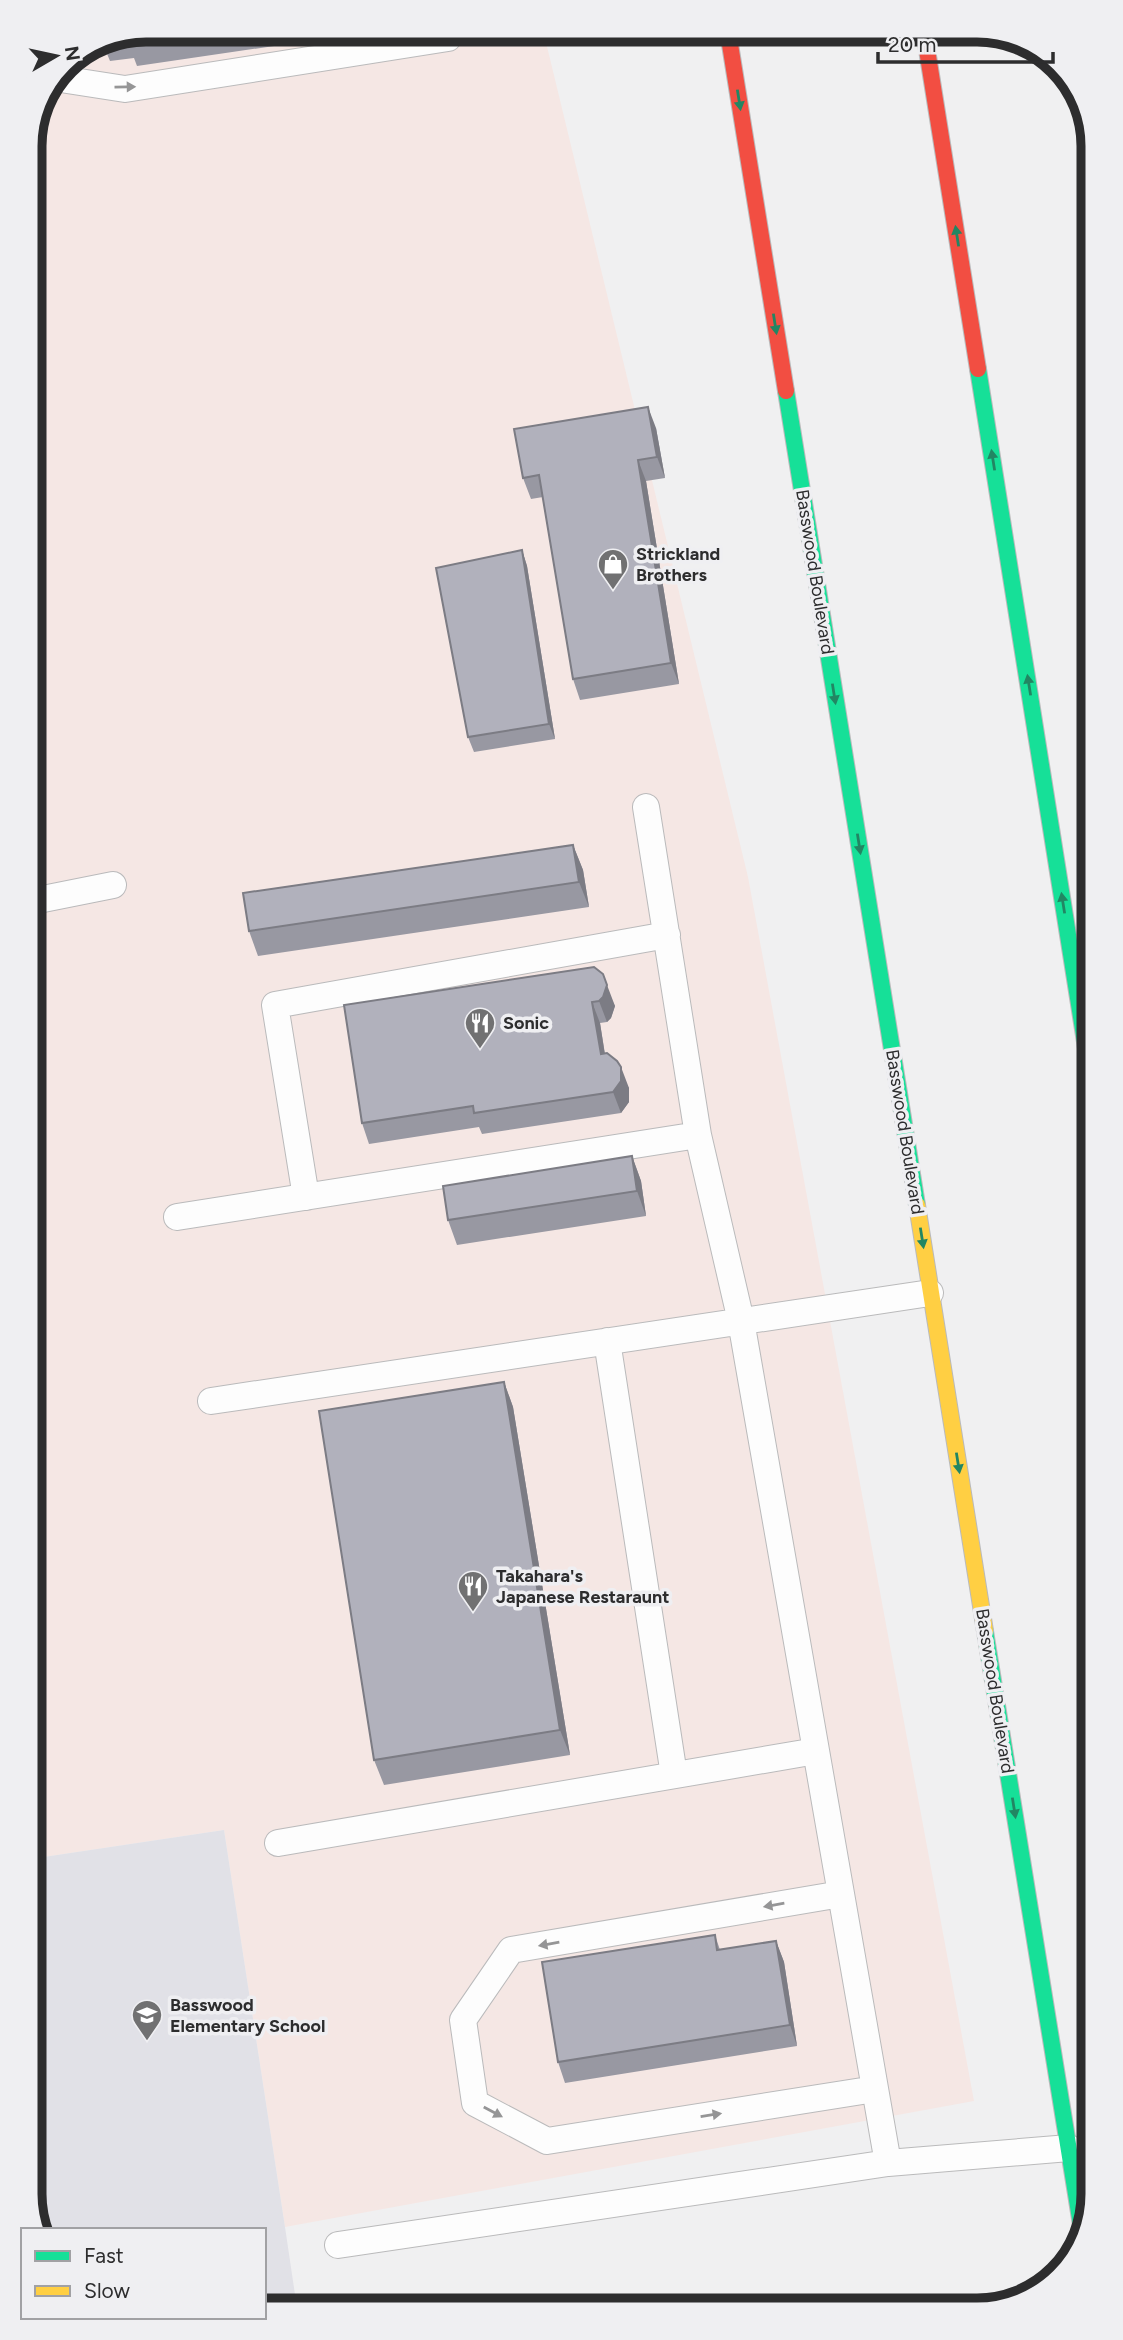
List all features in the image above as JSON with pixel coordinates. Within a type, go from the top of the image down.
[{"type":"main road","name":"Basswood Boulevard","points":[[729,42],[930,1293],[1075,2147],[1080,2207]]},
{"type":"main road","points":[[926,42],[1081,1023]]},
{"type":"lane","points":[[91,84],[125,89],[423,42]]},
{"type":"lane","points":[[646,807],[698,1135],[741,1321],[888,2163]]},
{"type":"lane","points":[[42,899],[113,885]]},
{"type":"lane","points":[[306,1198],[275,1005],[667,935]]},
{"type":"lane","points":[[177,1217],[698,1135]]},
{"type":"lane","points":[[211,1401],[930,1293]]},
{"type":"lane","points":[[607,1341],[674,1775]]},
{"type":"lane","points":[[278,1843],[816,1751]]},
{"type":"lane","points":[[841,1894],[511,1950],[463,2020],[475,2103],[547,2141],[875,2089]]},
{"type":"lane","points":[[338,2245],[888,2163],[1075,2147]]},
{"type":"shaded area","points":[[546,42],[748,877],[974,2101],[285,2227],[224,1830],[42,1857],[42,139],[46,119],[58,91],[91,91],[91,58],[126,44]]},
{"type":"shaded area","name":"Basswood Elementary School","points":[[224,1830],[295,2298],[266,2298],[266,2228],[48,2228],[42,2194],[42,1857]]},
{"type":"building","name":"Strickland Brothers","points":[[648,407],[657,457],[638,460],[671,663],[573,679],[539,475],[523,478],[514,429]]},
{"type":"building","points":[[522,550],[549,724],[468,737],[436,568]]},
{"type":"building","points":[[573,845],[579,882],[249,931],[243,893]]},
{"type":"building","name":"Sonic","points":[[594,967],[603,974],[607,985],[603,997],[592,1002],[601,1054],[607,1053],[621,1067],[621,1081],[613,1092],[474,1113],[473,1106],[362,1123],[344,1005]]},
{"type":"building","points":[[632,1156],[637,1191],[448,1220],[443,1186]]},
{"type":"building","points":[[504,1382],[560,1730],[374,1760],[319,1411]]},
{"type":"building","points":[[715,1935],[717,1950],[776,1941],[790,2025],[558,2062],[542,1962]]},
{"type":"traffic: fast","points":[[978,369],[1081,1017]]},
{"type":"traffic: fast","points":[[786,391],[917,1205]]},
{"type":"traffic: fast","points":[[985,1631],[1079,2212]]},
{"type":"traffic: slow","points":[[917,1205],[985,1631]]},
{"type":"traffic: jam","points":[[730,42],[786,391]]},
{"type":"traffic: jam","points":[[926,42],[978,369]]},
{"type":"place","name":"Strickland Brothers","points":[[613,591]]},
{"type":"place","name":"Sonic","points":[[480,1050]]},
{"type":"place","name":"Takahara's Japanese Restaraunt","points":[[473,1613]]},
{"type":"place","name":"Basswood Elementary School","points":[[147,2042]]}]
